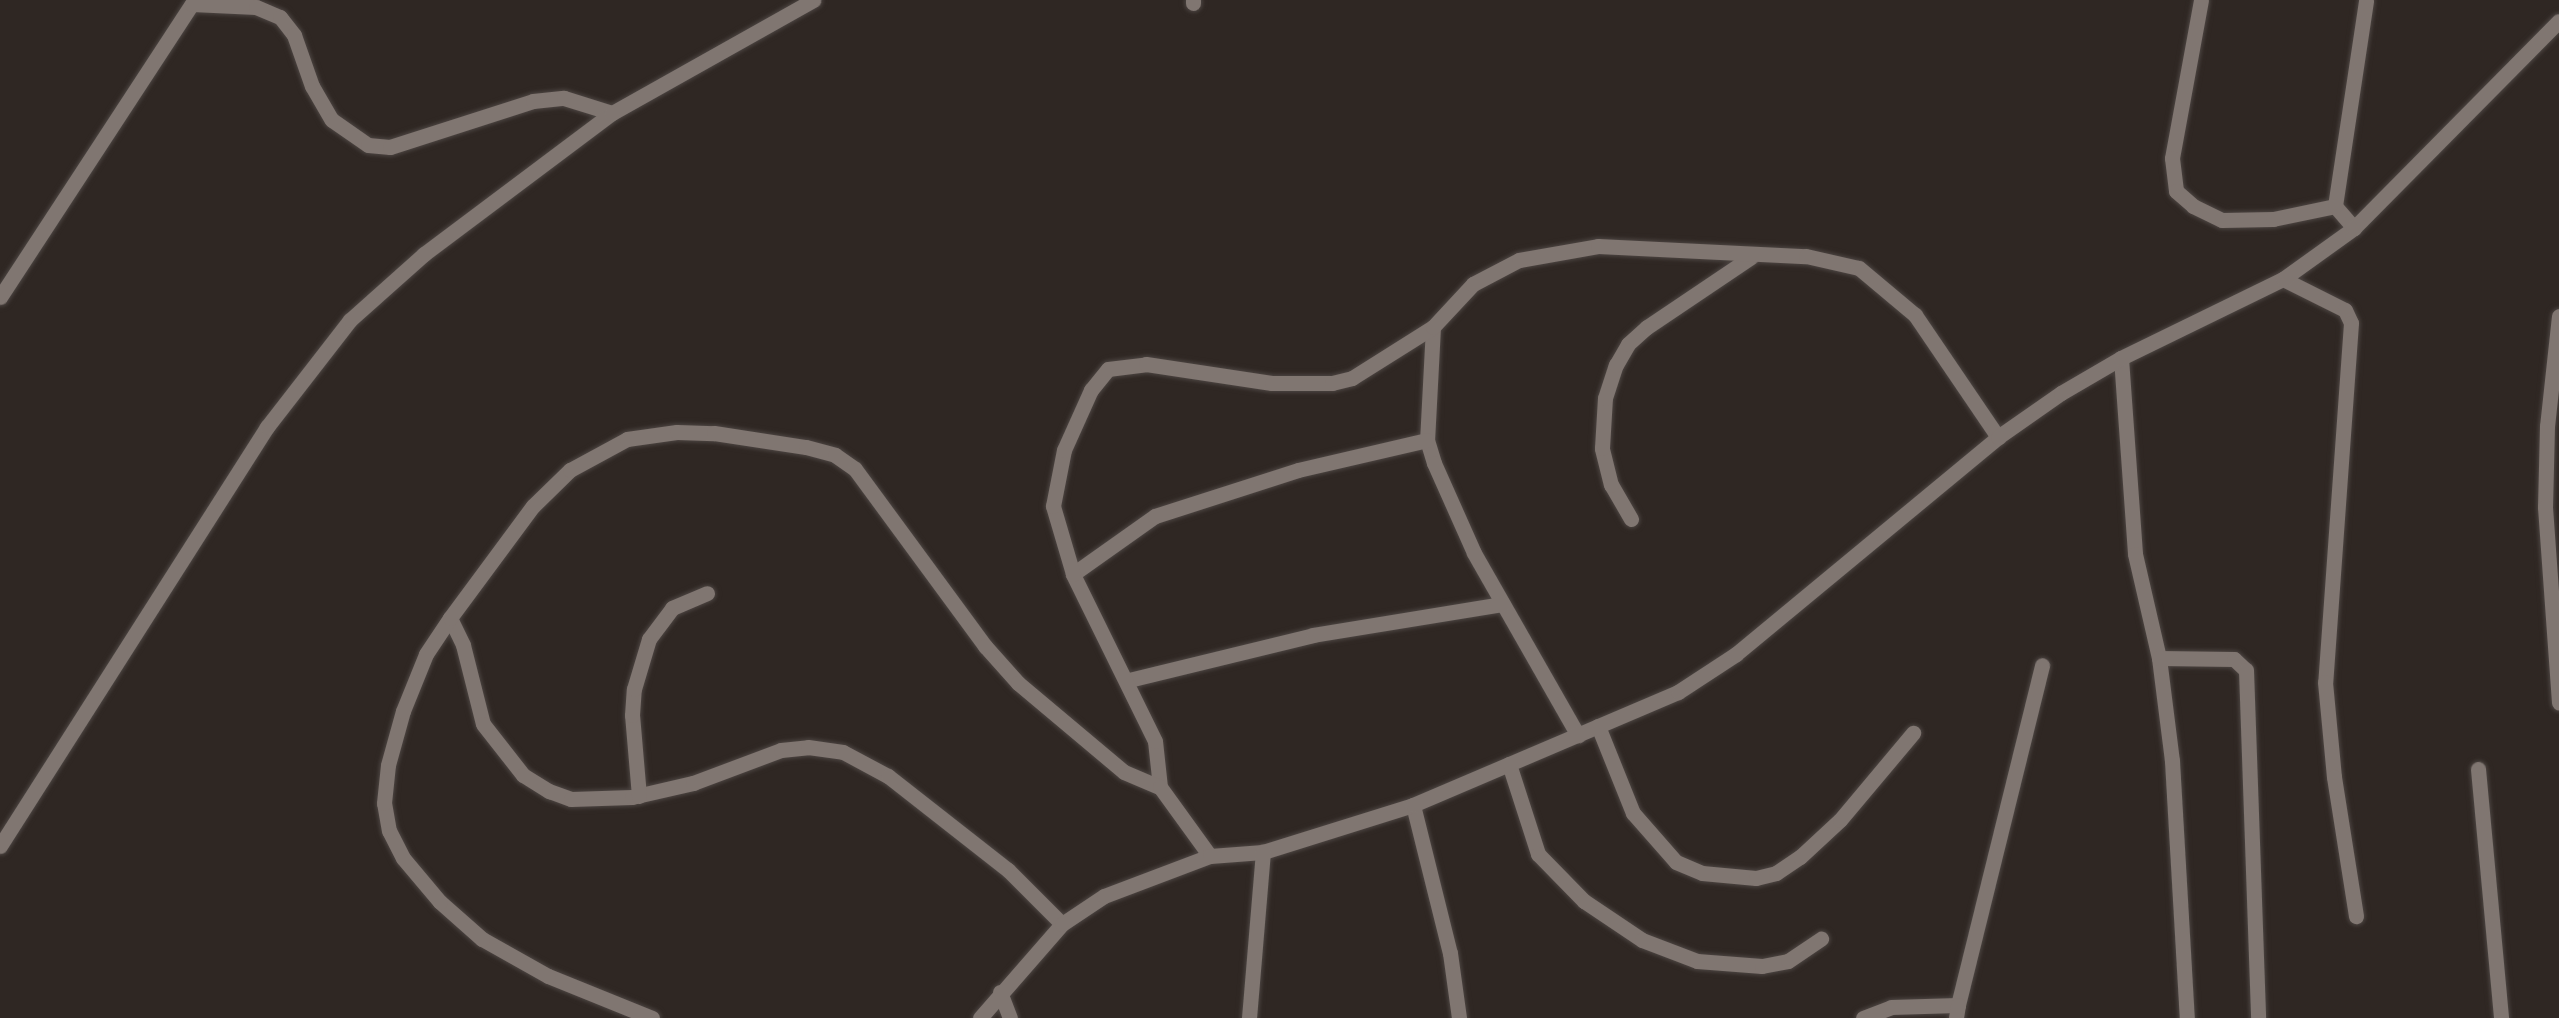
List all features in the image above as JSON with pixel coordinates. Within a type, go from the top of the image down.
[{"type":"street","points":[[0,846],[237,473],[322,352],[350,320],[424,254],[612,113],[813,0]]},
{"type":"street","points":[[2201,0],[2172,158],[2176,191],[2193,206],[2222,220],[2273,219],[2335,206]]},
{"type":"street","points":[[2354,228],[2335,206],[2366,0]]},
{"type":"street","points":[[0,297],[194,2],[256,7],[280,17],[294,35],[312,86],[332,120],[368,145],[390,147],[533,101],[564,98],[612,113]]},
{"type":"street","points":[[980,1018],[1000,992],[1062,924],[1104,896],[1210,856],[1263,852],[1413,805],[1678,692],[1736,654],[1998,437],[2121,358],[2283,279],[2354,228],[2559,21]]},
{"type":"street","points":[[1210,856],[1160,787],[1155,741],[1129,680],[1073,574],[1053,506],[1053,485],[1082,407],[1108,369],[1146,364],[1272,383],[1332,383],[1352,378],[1433,327],[1473,284],[1519,260],[1557,251],[1652,246],[1751,257],[1830,259],[1858,268],[1879,282],[1915,315],[1998,437]]},
{"type":"street","points":[[1631,519],[1611,486],[1602,448],[1605,398],[1616,365],[1628,344],[1647,327],[1751,257]]},
{"type":"street","points":[[2283,279],[2344,310],[2351,323],[2325,682],[2334,777],[2356,916]]},
{"type":"street","points":[[2559,316],[2547,426],[2545,507],[2559,703]]},
{"type":"street","points":[[1433,327],[1427,440],[1445,492],[1502,604],[1578,735]]},
{"type":"street","points":[[2121,358],[2135,554],[2159,658],[2172,761],[2187,1018]]},
{"type":"street","points":[[652,1018],[548,976],[482,939],[440,902],[403,858],[389,831],[384,803],[388,765],[403,711],[426,654],[450,618],[533,506],[570,470],[627,439],[677,432],[806,447],[835,455],[872,487],[985,646],[1018,683],[1124,772],[1160,787]]},
{"type":"street","points":[[1073,574],[1155,516],[1299,470],[1427,440]]},
{"type":"street","points":[[639,796],[632,715],[644,654],[655,629],[672,608],[707,593]]},
{"type":"street","points":[[1129,680],[1313,634],[1502,604]]},
{"type":"street","points":[[450,618],[466,656],[483,724],[523,775],[572,799],[601,801],[639,796],[693,783],[781,750],[808,747],[843,752],[888,776],[1008,870],[1062,924]]},
{"type":"street","points":[[2159,658],[2234,659],[2246,670],[2258,1018]]},
{"type":"street","points":[[1863,1018],[1891,1007],[1957,1011],[2042,665]]},
{"type":"street","points":[[1598,726],[1633,813],[1676,862],[1702,873],[1756,878],[1776,873],[1824,835],[1913,733]]},
{"type":"street","points":[[1509,764],[1539,854],[1584,901],[1642,940],[1697,960],[1762,966],[1788,960],[1821,939]]},
{"type":"street","points":[[2478,769],[2501,1018]]},
{"type":"street","points":[[1413,805],[1450,953],[1459,1018]]},
{"type":"street","points":[[1249,1018],[1263,852]]},
{"type":"street","points":[[1000,992],[1010,1018]]}]
